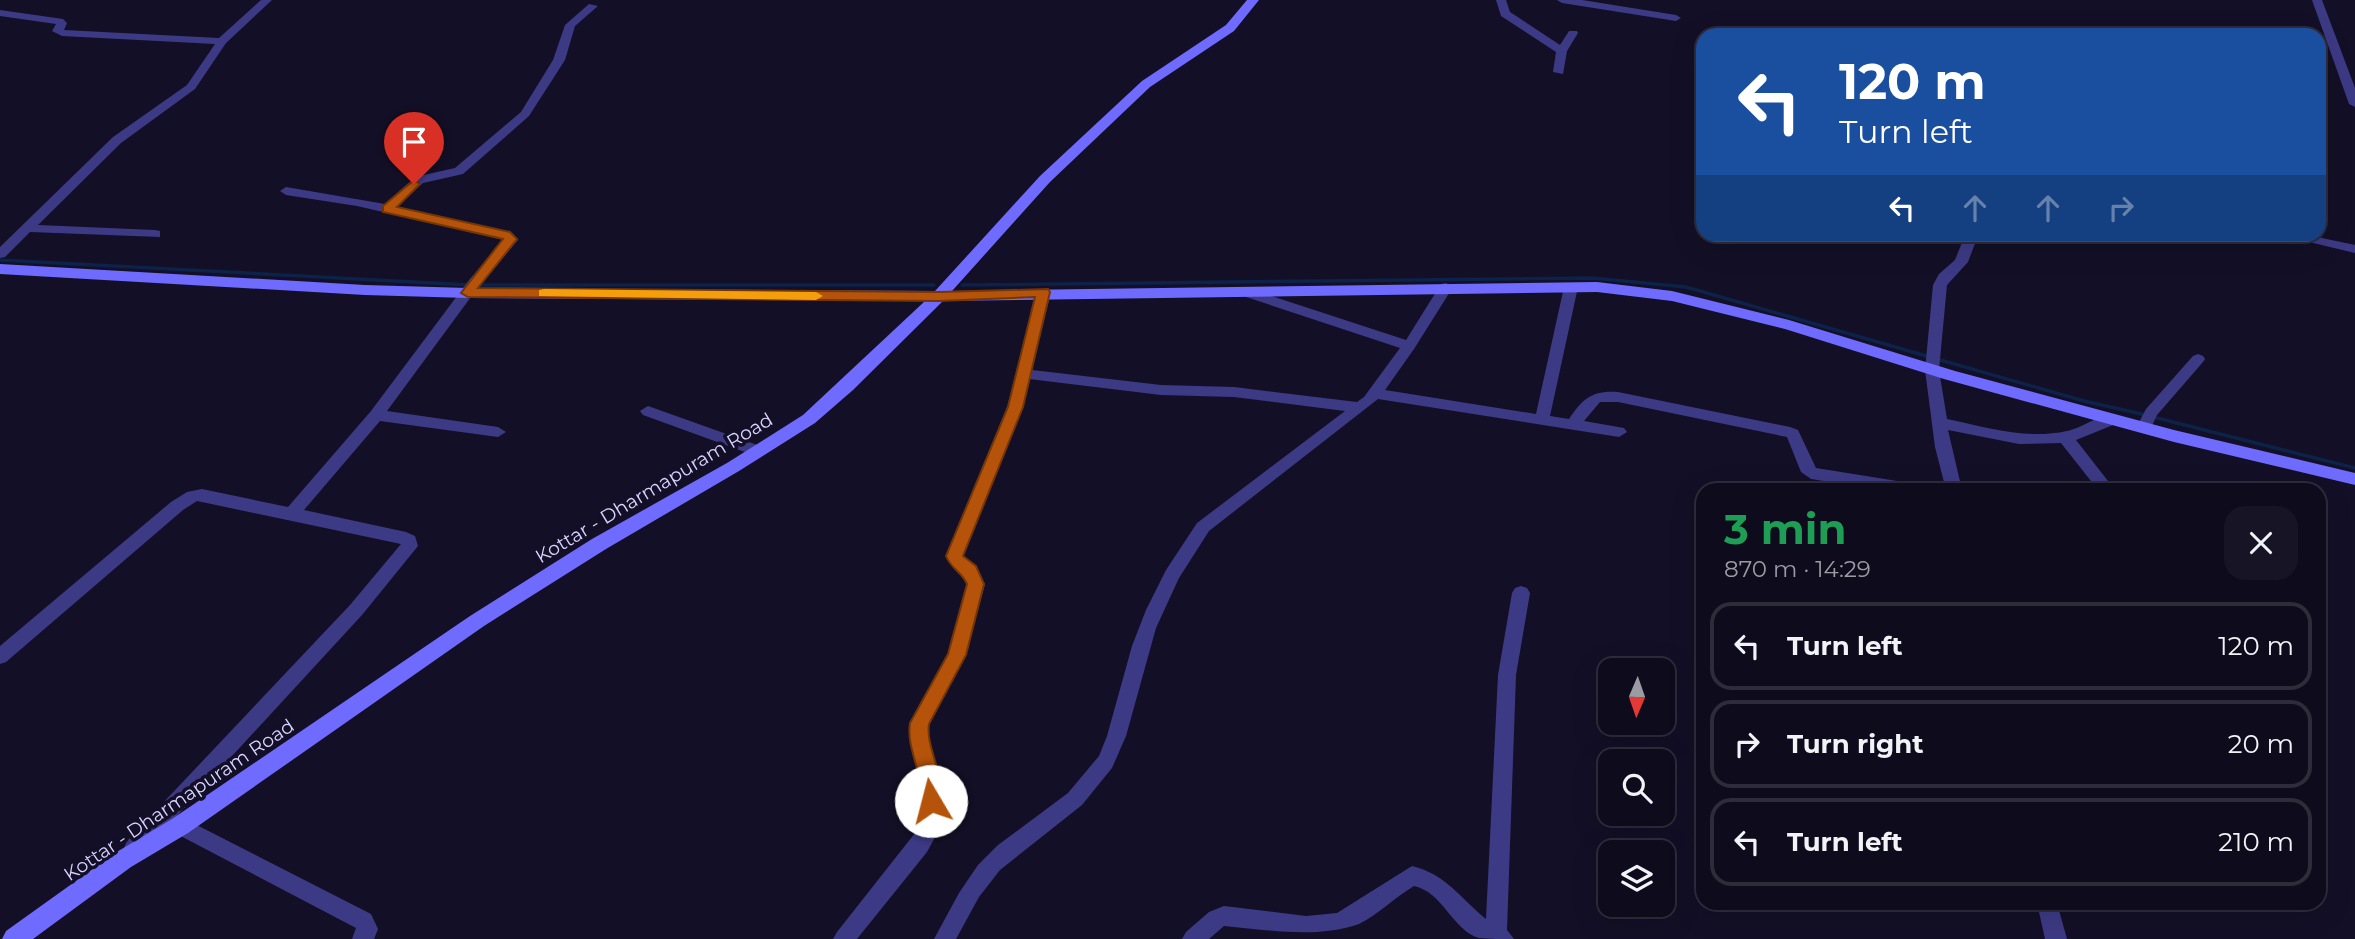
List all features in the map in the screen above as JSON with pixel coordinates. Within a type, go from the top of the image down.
[{"type":"street","points":[[0,254],[117,140],[191,87],[222,41],[267,0]]},
{"type":"street","name":"Kottar - Dharmapuram Road","points":[[14,939],[122,860],[180,826],[477,621],[598,544],[809,419],[939,296],[1045,179],[1146,83],[1230,28],[1253,0]]},
{"type":"street","points":[[1501,0],[1505,14],[1562,51]]},
{"type":"street","points":[[1562,0],[1676,18]]},
{"type":"street","points":[[2317,0],[2355,104]]},
{"type":"street","points":[[387,209],[419,180],[459,171],[525,114],[559,60],[570,25],[593,6]]},
{"type":"street","points":[[0,13],[59,21],[62,23],[57,31],[62,33],[222,41]]},
{"type":"street","points":[[1559,72],[1562,51],[1573,33]]},
{"type":"street","points":[[2326,42],[2332,43]]},
{"type":"street","points":[[286,191],[387,209],[509,236],[510,243],[471,288],[376,415],[291,514]]},
{"type":"street","points":[[26,228],[155,234]]},
{"type":"street","points":[[1953,483],[1940,423],[1933,364],[1940,285],[1944,277],[1961,262],[1968,242]]},
{"type":"street","points":[[2320,242],[2355,249]]},
{"type":"street","points":[[0,269],[365,290],[471,288],[939,296],[1044,292],[1597,287],[1672,296],[1789,325],[1933,364],[2113,419],[2147,422],[2355,479]]},
{"type":"street","points":[[945,939],[969,893],[991,865],[1025,835],[1082,793],[1100,772],[1115,739],[1136,661],[1161,598],[1184,551],[1203,527],[1376,394],[1446,287]]},
{"type":"street","points":[[1542,419],[1571,288]]},
{"type":"street","points":[[1239,290],[1409,346]]},
{"type":"street","points":[[844,939],[920,845],[929,830],[931,789],[918,735],[919,723],[957,655],[976,584],[970,571],[958,564],[954,556],[1015,407],[1044,292]]},
{"type":"street","points":[[2147,422],[2198,359]]},
{"type":"street","points":[[1025,374],[1161,390],[1241,392],[1360,408]]},
{"type":"street","points":[[1376,394],[1619,432]]},
{"type":"street","points":[[1574,424],[1589,400],[1596,396],[1618,397],[1785,431],[1793,434],[1811,473],[1868,483]]},
{"type":"street","points":[[648,411],[758,451]]},
{"type":"street","points":[[376,415],[498,432]]},
{"type":"street","points":[[1940,423],[2008,436],[2046,439],[2065,438],[2113,419]]},
{"type":"street","points":[[2065,438],[2102,483]]},
{"type":"street","points":[[0,657],[166,515],[193,496],[202,495],[409,540],[410,546],[356,610],[122,860]]},
{"type":"street","points":[[1194,939],[1216,919],[1224,916],[1302,926],[1338,923],[1353,916],[1412,876],[1422,877],[1435,884],[1478,926],[1500,937],[1507,675],[1521,593]]},
{"type":"street","points":[[180,826],[364,921],[367,929],[363,939]]},
{"type":"street","points":[[2049,910],[2056,939]]},
{"type":"waterway","points":[[0,260],[470,285]]},
{"type":"waterway","points":[[962,285],[1593,278],[1686,287],[1930,357]]},
{"type":"waterway","points":[[478,285],[934,285]]},
{"type":"waterway","points":[[1937,359],[2084,401],[2146,415]]},
{"type":"waterway","points":[[2153,417],[2355,468]]},
{"type":"slow traffic","points":[[544,293],[816,296]]},
{"type":"route","points":[[414,184],[387,209],[506,234],[511,240],[468,293],[939,296],[1044,292],[1015,407],[954,556],[958,564],[975,577],[976,584],[957,655],[919,723],[918,735],[929,777],[931,801]]}]
